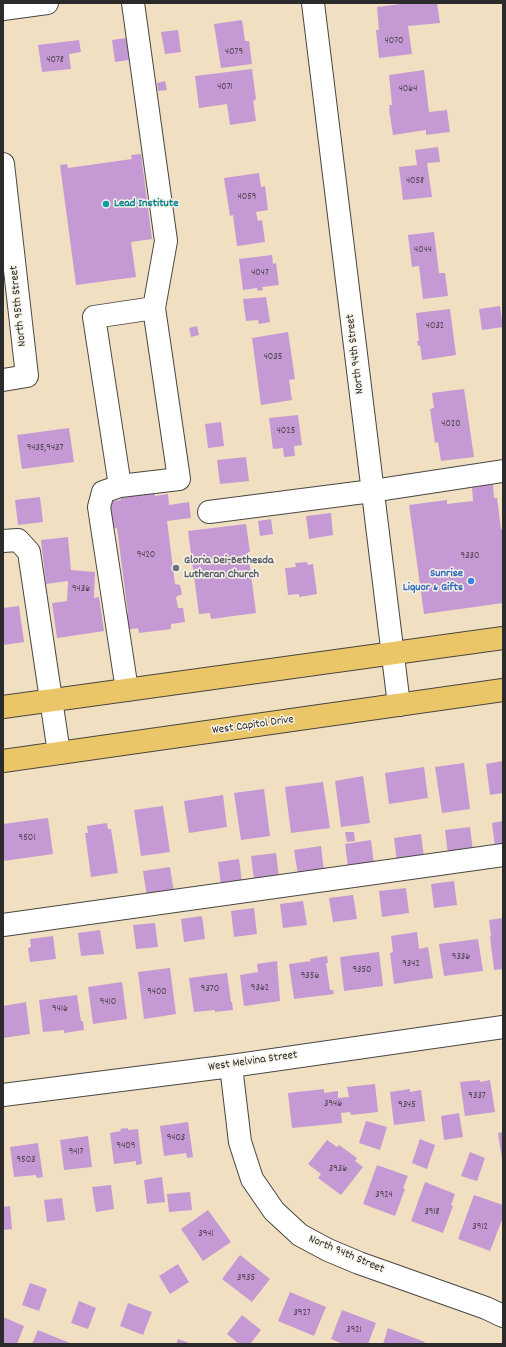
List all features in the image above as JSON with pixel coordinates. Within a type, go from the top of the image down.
[{"type":"main road","points":[[3,707],[503,638]]},
{"type":"main road","name":"West Capitol Drive","points":[[3,761],[503,690]]},
{"type":"street","points":[[3,9],[47,3]]},
{"type":"street","points":[[127,690],[99,507],[103,492],[120,486],[179,479],[154,308],[166,241],[132,3]]},
{"type":"street","name":"North 94th Street","points":[[313,3],[399,705]]},
{"type":"street","name":"North 95th Street","points":[[3,164],[27,376],[3,380]]},
{"type":"street","points":[[120,486],[94,317],[154,308]]},
{"type":"street","points":[[208,512],[503,471]]},
{"type":"street","points":[[3,541],[18,540],[29,552],[60,753]]},
{"type":"street","points":[[3,925],[503,855]]},
{"type":"street","name":"West Melvina Street","points":[[3,1095],[231,1066],[503,1027]]},
{"type":"street","name":"North 94th Street","points":[[231,1066],[240,1142],[252,1179],[274,1211],[300,1235],[328,1250],[359,1263],[486,1308],[503,1316]]},
{"type":"building","points":[[401,3],[437,3],[440,23],[408,26],[412,54],[379,58],[376,30],[379,30],[377,7]]},
{"type":"building","points":[[242,20],[245,41],[249,41],[252,64],[221,68],[214,24]]},
{"type":"building","points":[[178,30],[181,52],[165,54],[161,32]]},
{"type":"building","points":[[126,38],[129,60],[115,62],[112,40]]},
{"type":"building","points":[[79,40],[81,52],[69,54],[71,69],[42,72],[38,45]]},
{"type":"building","points":[[252,69],[256,99],[253,101],[256,121],[230,125],[227,104],[199,108],[195,76]]},
{"type":"building","points":[[424,70],[429,112],[447,110],[450,132],[426,135],[426,130],[393,135],[389,109],[389,105],[392,105],[389,75]]},
{"type":"building","points":[[165,81],[167,90],[158,91],[157,83]]},
{"type":"building","points":[[438,147],[440,162],[427,163],[432,197],[403,200],[399,167],[417,165],[415,150]]},
{"type":"building","name":"Lead Institute","points":[[141,154],[152,239],[131,242],[136,277],[76,285],[60,165],[67,164],[68,168],[132,159],[131,155]]},
{"type":"building","points":[[259,173],[261,187],[265,186],[268,210],[256,212],[258,221],[262,220],[265,242],[237,246],[233,215],[230,216],[224,178]]},
{"type":"building","points":[[434,232],[439,273],[445,273],[448,296],[423,299],[419,266],[412,267],[408,235]]},
{"type":"building","points":[[272,255],[273,264],[276,263],[279,285],[262,287],[263,290],[258,291],[257,288],[243,290],[239,259]]},
{"type":"building","points":[[266,297],[270,322],[259,324],[258,320],[246,321],[243,299]]},
{"type":"building","points":[[500,306],[503,327],[482,330],[479,309]]},
{"type":"building","points":[[450,309],[456,355],[422,360],[420,345],[418,346],[417,341],[419,341],[416,313]]},
{"type":"building","points":[[197,326],[199,335],[191,337],[189,328]]},
{"type":"building","points":[[288,332],[295,379],[289,380],[292,400],[261,405],[252,338]]},
{"type":"building","points":[[464,389],[474,457],[441,461],[438,442],[435,443],[430,409],[434,408],[432,393]]},
{"type":"building","points":[[298,415],[302,445],[294,446],[295,456],[284,457],[283,448],[273,449],[269,418]]},
{"type":"building","points":[[221,422],[224,446],[208,448],[205,424]]},
{"type":"building","points":[[69,428],[74,462],[22,469],[17,435]]},
{"type":"building","points":[[246,457],[249,481],[220,484],[217,460]]},
{"type":"building","points":[[493,484],[494,498],[497,498],[501,529],[503,529],[503,603],[424,614],[409,505],[447,500],[447,504],[473,501],[472,487]]},
{"type":"building","points":[[154,490],[155,496],[168,494],[169,505],[189,502],[191,518],[167,521],[175,584],[180,585],[182,594],[176,597],[178,608],[183,608],[185,622],[171,624],[171,629],[139,633],[138,628],[124,630],[122,614],[128,613],[117,528],[112,529],[108,502],[121,500],[121,494]]},
{"type":"building","points":[[40,497],[43,522],[18,525],[15,500]]},
{"type":"building","points":[[331,513],[333,535],[309,539],[306,516]]},
{"type":"building","points":[[271,519],[273,534],[260,536],[258,521]]},
{"type":"building","points":[[246,524],[256,613],[211,619],[210,613],[199,614],[188,531]]},
{"type":"building","points":[[68,537],[71,570],[95,572],[94,598],[99,597],[104,631],[57,638],[52,603],[67,601],[68,581],[46,584],[41,540]]},
{"type":"building","points":[[307,562],[308,565],[313,564],[317,594],[299,597],[299,594],[288,595],[285,568],[296,567],[295,563]]},
{"type":"building","points":[[19,606],[24,642],[3,645],[3,608]]},
{"type":"building","points":[[503,761],[503,793],[490,795],[486,764]]},
{"type":"building","points":[[464,763],[470,809],[442,813],[435,767]]},
{"type":"building","points":[[424,767],[428,798],[389,804],[385,773]]},
{"type":"building","points":[[363,776],[370,823],[341,827],[335,781]]},
{"type":"building","points":[[323,782],[330,828],[291,833],[285,787]]},
{"type":"building","points":[[264,789],[270,836],[241,840],[234,793]]},
{"type":"building","points":[[223,795],[227,827],[189,833],[184,801]]},
{"type":"building","points":[[163,806],[170,852],[141,856],[134,810]]},
{"type":"building","points":[[48,818],[53,854],[3,861],[3,824]]},
{"type":"building","points":[[503,821],[503,846],[495,847],[492,823]]},
{"type":"building","points":[[107,823],[108,829],[111,829],[118,873],[91,877],[85,833],[88,833],[87,826]]},
{"type":"building","points":[[470,827],[473,851],[448,854],[445,830]]},
{"type":"building","points":[[345,832],[354,832],[355,841],[347,842]]},
{"type":"building","points":[[421,834],[424,858],[397,862],[394,838]]},
{"type":"building","points":[[371,840],[374,864],[348,867],[345,844]]},
{"type":"building","points":[[321,846],[324,871],[298,875],[294,850]]},
{"type":"building","points":[[276,853],[279,877],[254,880],[251,856]]},
{"type":"building","points":[[239,859],[242,882],[221,885],[218,862]]},
{"type":"building","points":[[170,867],[174,893],[147,897],[143,871]]},
{"type":"building","points":[[454,881],[457,905],[434,908],[431,884]]},
{"type":"building","points":[[406,888],[409,913],[382,917],[379,891]]},
{"type":"building","points":[[353,895],[357,919],[333,922],[329,898]]},
{"type":"building","points":[[303,901],[307,925],[283,928],[280,904]]},
{"type":"building","points":[[254,908],[257,934],[234,937],[231,911]]},
{"type":"building","points":[[202,916],[205,939],[184,942],[181,919]]},
{"type":"building","points":[[503,918],[503,969],[494,970],[489,920]]},
{"type":"building","points":[[155,923],[158,947],[136,949],[133,925]]},
{"type":"building","points":[[100,930],[104,954],[81,956],[78,933]]},
{"type":"building","points":[[417,932],[419,949],[428,947],[433,978],[394,984],[390,953],[393,952],[391,936]]},
{"type":"building","points":[[53,936],[56,959],[30,962],[28,948],[31,947],[30,939]]},
{"type":"building","points":[[478,939],[483,971],[444,976],[439,944]]},
{"type":"building","points":[[379,952],[383,986],[344,991],[340,957]]},
{"type":"building","points":[[327,956],[328,963],[326,963],[330,990],[333,990],[334,994],[294,999],[289,964],[311,961],[310,959]]},
{"type":"building","points":[[277,961],[280,1001],[244,1006],[240,975],[258,972],[257,964]]},
{"type":"building","points":[[170,968],[176,1014],[144,1019],[138,972]]},
{"type":"building","points":[[227,973],[233,1010],[194,1012],[189,978]]},
{"type":"building","points":[[122,982],[127,1019],[93,1024],[88,987]]},
{"type":"building","points":[[77,995],[84,1030],[64,1033],[64,1030],[43,1032],[39,1000]]},
{"type":"building","points":[[26,1002],[30,1034],[3,1038],[3,1006]]},
{"type":"building","points":[[480,1080],[480,1082],[490,1080],[495,1112],[465,1116],[460,1082]]},
{"type":"building","points":[[375,1084],[378,1112],[351,1115],[350,1112],[341,1113],[342,1123],[292,1128],[288,1093],[324,1089],[324,1093],[338,1091],[338,1098],[349,1097],[347,1087]]},
{"type":"building","points":[[410,1089],[410,1092],[421,1090],[425,1121],[394,1125],[390,1092]]},
{"type":"building","points":[[459,1113],[463,1137],[444,1140],[441,1116]]},
{"type":"building","points":[[366,1121],[387,1127],[380,1150],[359,1143]]},
{"type":"building","points":[[188,1122],[193,1157],[187,1158],[186,1153],[164,1156],[160,1126]]},
{"type":"building","points":[[128,1128],[128,1130],[138,1129],[142,1164],[136,1165],[136,1161],[114,1164],[110,1133]]},
{"type":"building","points":[[503,1132],[503,1158],[502,1159],[498,1133]]},
{"type":"building","points":[[88,1136],[92,1167],[64,1170],[60,1140]]},
{"type":"building","points":[[420,1139],[435,1145],[427,1169],[412,1163]]},
{"type":"building","points":[[327,1140],[337,1147],[339,1145],[357,1158],[355,1161],[363,1167],[341,1195],[318,1178],[321,1174],[308,1164]]},
{"type":"building","points":[[38,1143],[43,1177],[37,1178],[36,1175],[14,1177],[10,1147]]},
{"type":"building","points":[[470,1152],[485,1158],[477,1181],[461,1176]]},
{"type":"building","points":[[377,1165],[408,1176],[395,1216],[363,1204]]},
{"type":"building","points":[[162,1177],[165,1202],[147,1204],[144,1180]]},
{"type":"building","points":[[425,1182],[455,1194],[451,1205],[453,1206],[443,1233],[411,1221]]},
{"type":"building","points":[[111,1185],[114,1209],[96,1212],[92,1187]]},
{"type":"building","points":[[190,1192],[192,1210],[169,1212],[167,1194]]},
{"type":"building","points":[[474,1195],[503,1205],[503,1217],[490,1251],[458,1239]]},
{"type":"building","points":[[62,1198],[65,1220],[47,1222],[44,1200]]},
{"type":"building","points":[[10,1206],[12,1229],[3,1230],[3,1207]]},
{"type":"building","points":[[208,1210],[231,1242],[203,1261],[181,1229]]},
{"type":"building","points":[[240,1255],[270,1279],[252,1302],[222,1279]]},
{"type":"building","points":[[178,1264],[189,1282],[170,1294],[159,1276]]},
{"type":"building","points":[[30,1283],[47,1289],[39,1311],[22,1305]]},
{"type":"building","points":[[290,1292],[326,1307],[314,1336],[278,1321]]},
{"type":"building","points":[[79,1301],[96,1308],[88,1329],[71,1323]]},
{"type":"building","points":[[128,1303],[152,1312],[143,1335],[120,1326]]},
{"type":"building","points":[[342,1310],[376,1323],[368,1344],[343,1344],[331,1339]]},
{"type":"building","points":[[242,1315],[261,1330],[250,1344],[239,1344],[227,1334]]},
{"type":"building","points":[[3,1317],[24,1326],[17,1344],[3,1344]]},
{"type":"building","points":[[388,1328],[425,1342],[424,1344],[383,1344]]},
{"type":"building","points":[[38,1330],[72,1344],[32,1344]]},
{"type":"building","points":[[178,1339],[192,1344],[176,1344]]},
{"type":"place","name":"Lead Institute","points":[[106,204]]},
{"type":"place","name":"Gloria Dei-Bethesda Lutheran Church","points":[[176,568]]},
{"type":"place","name":"Sunrise Liquor & Gifts","points":[[471,581]]}]
